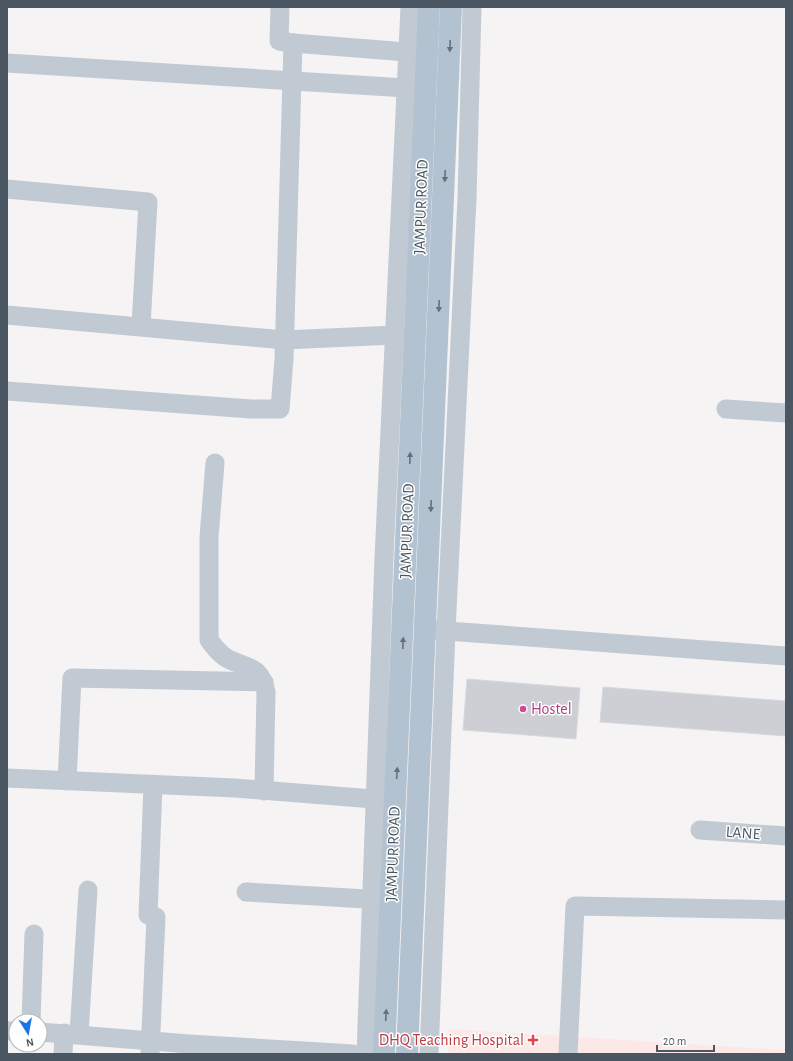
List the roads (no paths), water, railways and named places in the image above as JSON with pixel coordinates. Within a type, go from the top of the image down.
[{"type":"main road","name":"JAMPUR ROAD","points":[[384,1054],[381,900],[385,800],[429,7]]},
{"type":"main road","name":"JAMPUR ROAD","points":[[407,1054],[436,630],[451,7]]},
{"type":"street","points":[[280,7],[279,42],[408,52]]},
{"type":"street","points":[[7,778],[264,791],[385,800],[395,335],[410,7]]},
{"type":"street","points":[[429,1054],[436,630],[466,198],[472,7]]},
{"type":"street","points":[[7,391],[243,408],[280,409],[284,340],[293,44]]},
{"type":"street","points":[[7,63],[406,88]]},
{"type":"street","points":[[7,189],[148,202],[141,326]]},
{"type":"street","points":[[7,315],[284,340],[395,335]]},
{"type":"street","points":[[726,409],[786,413]]},
{"type":"street","points":[[215,463],[209,536],[209,640],[219,652],[229,659],[250,666],[263,678],[266,692],[264,791]]},
{"type":"street","points":[[436,630],[786,656]]},
{"type":"street","points":[[67,781],[72,678],[264,682]]},
{"type":"street","points":[[150,1047],[156,916],[148,915],[153,785]]},
{"type":"street","name":"LANE","points":[[700,830],[786,836]]},
{"type":"street","points":[[63,1054],[71,1034],[88,890]]},
{"type":"street","points":[[246,892],[381,900],[366,1054]]},
{"type":"street","points":[[568,1054],[575,906],[786,910]]},
{"type":"street","points":[[30,1013],[34,934]]},
{"type":"street","points":[[48,1033],[71,1034],[150,1047],[353,1054]]},
{"type":"place","name":"Hostel","points":[[523,709]]},
{"type":"place","name":"DHQ Teaching Hospital","points":[[533,1040]]}]
